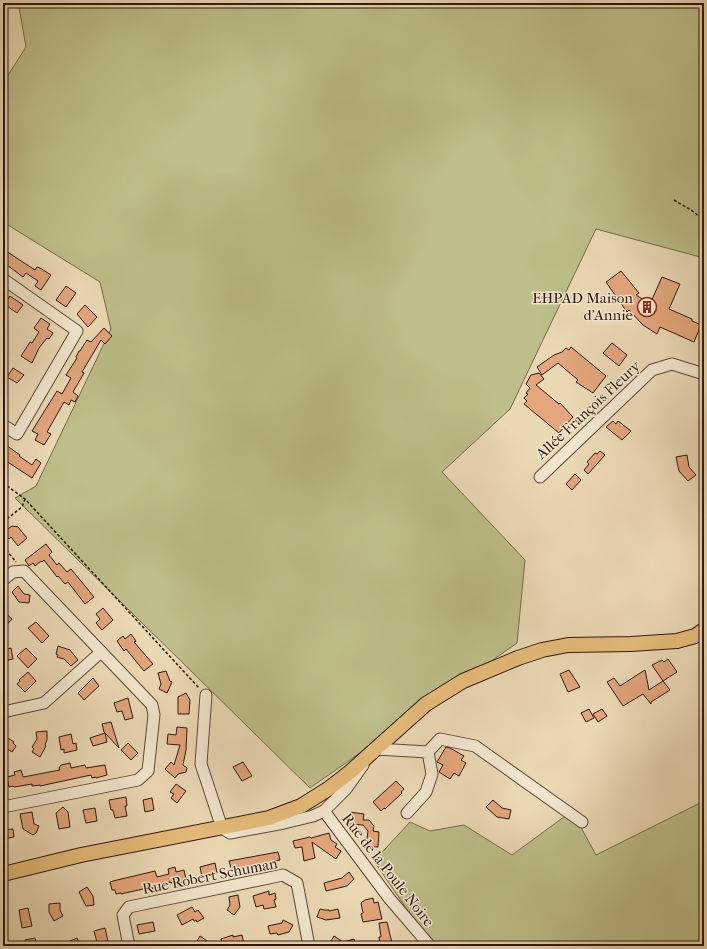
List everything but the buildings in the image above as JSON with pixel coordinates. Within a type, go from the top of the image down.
[{"type":"main road","points":[[3,874],[89,854],[269,818],[301,806],[328,789],[426,704],[463,681],[490,668],[518,658],[542,650],[568,646],[677,641],[695,636],[704,630]]},
{"type":"street","points":[[3,425],[16,434],[77,331],[4,282]]},
{"type":"street","name":"Allée François Fleury","points":[[540,477],[652,370],[672,364],[704,374]]},
{"type":"street","points":[[3,580],[13,572],[24,571],[152,705],[154,715],[148,771],[138,780],[3,807]]},
{"type":"street","points":[[3,712],[44,702],[101,652]]},
{"type":"street","points":[[206,695],[201,764],[222,828],[230,833],[254,830],[324,812],[362,768],[371,753],[428,752],[440,739],[475,746],[582,822]]},
{"type":"street","points":[[407,813],[426,792],[432,774],[428,752]]},
{"type":"street","name":"Rue de la Poule Noire","points":[[324,812],[389,898],[430,946]]},
{"type":"street","name":"Rue Robert Schuman","points":[[129,946],[123,915],[129,907],[283,875],[297,883],[309,946]]},
{"type":"path","points":[[674,200],[704,220]]},
{"type":"path","points":[[3,483],[24,499],[206,695]]},
{"type":"path","points":[[3,522],[22,507],[24,499]]},
{"type":"path","points":[[3,546],[24,571]]},
{"type":"green space","points":[[15,3],[704,3],[704,258],[596,229],[510,409],[442,472],[525,560],[517,643],[310,788],[15,498],[36,486],[111,329],[100,282],[3,222],[3,83],[26,47],[19,7]]},
{"type":"green space","points":[[704,801],[704,946],[432,946],[374,861],[410,822],[430,831],[464,825],[512,855],[572,811],[596,855]]},
{"type":"place","name":"EHPAD Maison d'Annie","points":[[647,307]]}]
